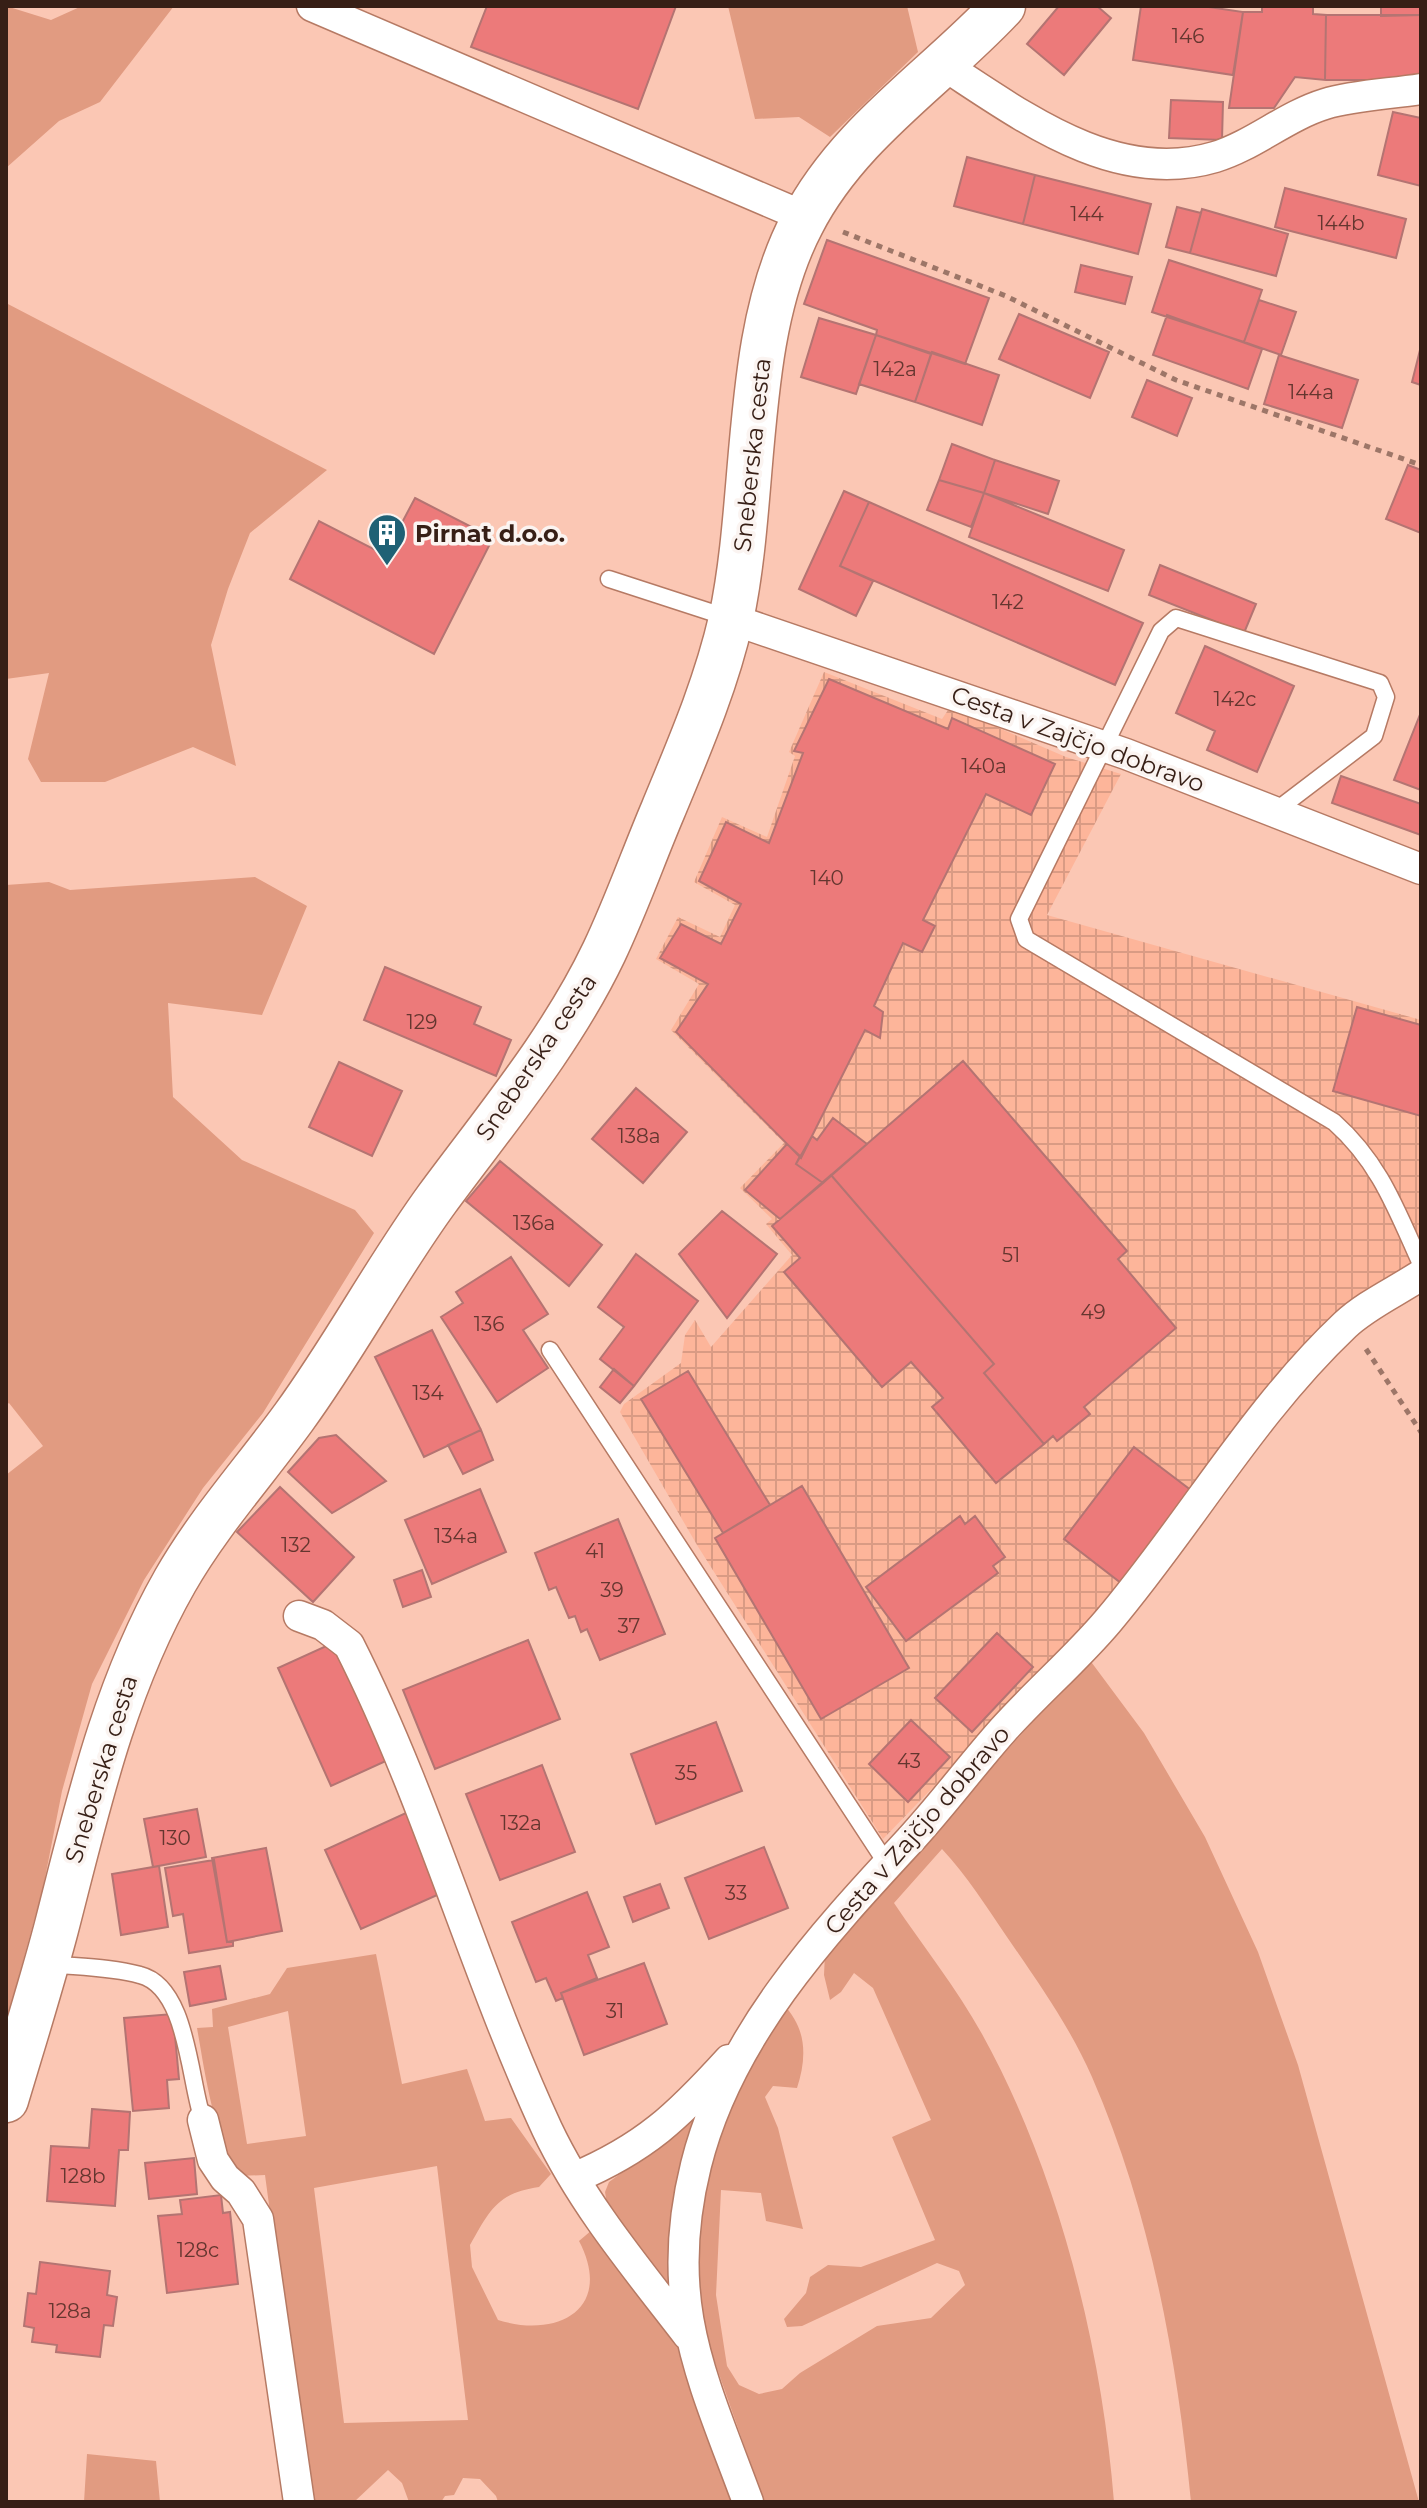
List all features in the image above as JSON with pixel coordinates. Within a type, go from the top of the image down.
[{"type":"street","points":[[312,6],[805,217]]},
{"type":"street","name":"Sneberska cesta","points":[[6,2100],[47,1964],[98,1764],[120,1696],[147,1632],[194,1551],[294,1417],[433,1205],[515,1095],[584,989],[634,884],[699,723],[731,619],[770,317],[791,244],[805,217],[854,148],[1003,6]]},
{"type":"street","points":[[942,64],[1056,136],[1144,162],[1180,162],[1214,157],[1325,104],[1421,89]]},
{"type":"street","name":"Cesta v Zajčjo dobravo","points":[[731,619],[1106,747],[1421,869]]},
{"type":"street","name":"Cesta v Zajčjo dobravo","points":[[748,2502],[689,2336],[681,2285],[681,2239],[696,2161],[747,2041],[845,1909],[963,1782],[1002,1731],[1108,1622],[1240,1442],[1347,1323],[1421,1275]]},
{"type":"street","points":[[299,1616],[323,1625],[349,1645],[441,1855],[511,2044],[548,2131],[574,2178],[632,2263],[689,2336]]},
{"type":"street","points":[[574,2178],[610,2163],[665,2127],[747,2041]]},
{"type":"street","points":[[203,2120],[213,2160],[225,2178],[241,2192],[258,2219],[299,2502]]},
{"type":"lane","points":[[609,579],[731,619]]},
{"type":"lane","points":[[1273,814],[1374,736],[1386,697],[1380,683],[1176,618],[1161,631],[1019,919],[1026,939],[1334,1122],[1360,1146],[1379,1173],[1421,1264]]},
{"type":"lane","points":[[550,1350],[887,1864]]},
{"type":"lane","points":[[47,1964],[142,1975],[162,1986],[176,2009],[203,2120]]},
{"type":"path","points":[[805,217],[1006,296],[1176,380],[1421,465]]},
{"type":"path","points":[[1347,1323],[1421,1432]]},
{"type":"shaded area","points":[[6,6],[51,20],[82,6],[174,6],[100,102],[59,121],[6,168]]},
{"type":"shaded area","points":[[728,6],[907,6],[918,52],[830,137],[799,117],[755,119]]},
{"type":"shaded area","points":[[6,303],[327,470],[250,533],[228,589],[211,645],[236,766],[193,747],[105,782],[41,782],[28,759],[49,673],[6,679]]},
{"type":"shaded area","points":[[824,672],[942,719],[950,707],[1066,757],[1121,774],[1047,915],[1421,1020],[1421,1265],[1368,1292],[1097,1618],[883,1839],[697,1545],[620,1412],[624,1404],[681,1363],[685,1335],[695,1320],[711,1347],[792,1255],[766,1224],[772,1219],[740,1188],[784,1143],[671,1030],[699,984],[656,959],[678,917],[720,937],[735,905],[694,882],[722,817],[767,837],[795,756],[789,752]]},
{"type":"shaded area","points":[[255,877],[307,906],[262,1015],[168,1003],[173,1097],[242,1160],[355,1210],[374,1233],[263,1413],[203,1488],[144,1580],[92,1684],[62,1791],[43,1888],[6,2023],[6,1475],[43,1446],[9,1403],[6,1405],[6,885],[49,882],[70,890]]},
{"type":"shaded area","points":[[1089,1659],[1144,1733],[1205,1837],[1258,1952],[1298,2065],[1419,2502],[1191,2502],[1178,2394],[1158,2285],[1130,2179],[1112,2128],[1092,2077],[1064,2023],[976,1892],[942,1849],[894,1903],[982,2034],[1033,2143],[1054,2202],[1087,2322],[1108,2443],[1114,2502],[764,2502],[700,2320],[691,2263],[710,2159],[739,2087],[783,2004],[801,2033],[803,2054],[800,2077],[797,2088],[773,2086],[765,2097],[778,2128],[803,2229],[766,2221],[761,2193],[721,2190],[716,2295],[727,2366],[739,2385],[759,2394],[782,2389],[800,2373],[877,2326],[931,2318],[965,2285],[959,2271],[937,2263],[802,2326],[787,2327],[784,2319],[806,2293],[810,2277],[828,2265],[861,2267],[935,2240],[892,2137],[931,2120],[873,1988],[854,1973],[841,1992],[830,2000],[824,1975],[825,1953]]},
{"type":"shaded area","points":[[376,1954],[402,2084],[467,2069],[485,2121],[511,2118],[551,2174],[539,2187],[513,2194],[496,2205],[470,2245],[472,2267],[498,2320],[520,2325],[541,2325],[560,2321],[574,2313],[585,2300],[590,2284],[588,2264],[579,2241],[592,2230],[679,2347],[735,2502],[498,2502],[480,2479],[463,2478],[454,2495],[445,2496],[441,2502],[409,2502],[402,2483],[388,2470],[354,2502],[309,2502],[265,2175],[237,2176],[229,2159],[211,2104],[197,2028],[213,2027],[212,2009],[270,1994],[287,1968]],"holes":[[[288,2011],[306,2136],[247,2144],[228,2027]],[[437,2166],[468,2420],[344,2423],[314,2188]]]},
{"type":"shaded area","points":[[700,2105],[675,2202],[670,2251],[673,2302],[607,2204],[605,2192],[609,2182],[650,2152]]},
{"type":"shaded area","points":[[87,2454],[156,2461],[160,2502],[84,2502]]},
{"type":"building","points":[[487,6],[676,6],[638,109],[471,47]]},
{"type":"building","points":[[1059,6],[1097,6],[1111,18],[1064,75],[1027,44]]},
{"type":"building","points":[[1141,6],[1202,6],[1243,12],[1233,75],[1133,60]]},
{"type":"building","points":[[1262,6],[1313,6],[1313,14],[1326,15],[1325,80],[1295,77],[1274,108],[1229,108],[1243,12],[1262,12]]},
{"type":"building","points":[[1381,6],[1421,6],[1421,15],[1381,16]]},
{"type":"building","points":[[1326,15],[1421,15],[1421,80],[1325,80]]},
{"type":"building","points":[[1171,100],[1223,102],[1222,140],[1169,138]]},
{"type":"building","points":[[1393,112],[1421,118],[1421,186],[1378,175]]},
{"type":"building","points":[[967,157],[1035,175],[1023,224],[954,206]]},
{"type":"building","points":[[1035,175],[1151,204],[1138,254],[1023,224]]},
{"type":"building","points":[[1285,188],[1406,219],[1396,258],[1275,227]]},
{"type":"building","points":[[1177,207],[1201,213],[1190,253],[1166,247]]},
{"type":"building","points":[[1202,209],[1288,234],[1276,276],[1190,253]]},
{"type":"building","points":[[827,240],[989,298],[965,364],[876,335],[877,330],[804,304]]},
{"type":"building","points":[[1169,260],[1262,290],[1244,342],[1152,312]]},
{"type":"building","points":[[1081,265],[1132,277],[1125,304],[1075,292]]},
{"type":"building","points":[[1259,300],[1296,312],[1281,355],[1244,342]]},
{"type":"building","points":[[1019,314],[1109,352],[1090,398],[999,359]]},
{"type":"building","points":[[1167,315],[1262,349],[1248,389],[1153,355]]},
{"type":"building","points":[[819,318],[876,335],[856,394],[801,377]]},
{"type":"building","points":[[876,335],[931,354],[915,402],[859,384]]},
{"type":"building","points":[[1421,346],[1421,385],[1412,382]]},
{"type":"building","points":[[932,352],[999,375],[982,425],[915,402]]},
{"type":"building","points":[[1279,355],[1358,380],[1342,428],[1264,404]]},
{"type":"building","points":[[1147,380],[1192,398],[1177,436],[1132,417]]},
{"type":"building","points":[[952,444],[995,460],[984,493],[939,480]]},
{"type":"building","points":[[995,460],[1059,481],[1048,514],[984,493]]},
{"type":"building","points":[[1408,465],[1421,470],[1421,533],[1386,519]]},
{"type":"building","points":[[939,480],[984,493],[971,527],[927,510]]},
{"type":"building","points":[[844,491],[869,502],[840,566],[873,581],[856,616],[799,589]]},
{"type":"building","points":[[984,493],[1124,550],[1108,591],[969,537]]},
{"type":"building","name":"Pirnat d.o.o.","points":[[415,498],[493,538],[434,654],[290,579],[319,521],[385,555]]},
{"type":"building","points":[[869,502],[1143,623],[1115,685],[840,566]]},
{"type":"building","points":[[1160,565],[1256,604],[1244,633],[1149,595]]},
{"type":"building","points":[[1205,646],[1294,686],[1257,772],[1207,750],[1215,731],[1176,713]]},
{"type":"building","points":[[829,679],[948,729],[952,718],[1055,764],[1031,815],[986,794],[923,920],[935,926],[922,952],[903,943],[874,1006],[883,1012],[880,1038],[865,1030],[801,1158],[676,1032],[708,984],[660,958],[681,924],[721,944],[741,904],[699,881],[726,822],[769,843],[803,753],[794,751]]},
{"type":"building","points":[[1421,712],[1421,790],[1394,780]]},
{"type":"building","points":[[1341,776],[1421,804],[1421,835],[1332,803]]},
{"type":"building","points":[[385,967],[481,1007],[474,1024],[511,1040],[496,1076],[364,1020]]},
{"type":"building","points":[[1357,1007],[1421,1025],[1421,1116],[1333,1091]]},
{"type":"building","points":[[963,1061],[1127,1251],[1118,1259],[1176,1328],[1084,1407],[1090,1414],[1057,1441],[1053,1436],[1044,1444],[984,1373],[994,1364],[831,1175]]},
{"type":"building","points":[[339,1062],[402,1091],[372,1156],[309,1127]]},
{"type":"building","points":[[636,1088],[687,1132],[643,1183],[592,1139]]},
{"type":"building","points":[[833,1118],[867,1144],[823,1183],[796,1164],[812,1136],[817,1140]]},
{"type":"building","points":[[787,1144],[800,1156],[796,1164],[823,1183],[780,1219],[745,1190]]},
{"type":"building","points":[[500,1161],[602,1245],[569,1286],[466,1201]]},
{"type":"building","points":[[831,1175],[994,1364],[984,1373],[1044,1444],[996,1483],[932,1407],[943,1398],[911,1362],[882,1387],[784,1272],[800,1258],[772,1226]]},
{"type":"building","points":[[722,1211],[777,1254],[727,1318],[679,1254]]},
{"type":"building","points":[[636,1254],[698,1301],[634,1386],[600,1359],[624,1327],[598,1307]]},
{"type":"building","points":[[511,1257],[548,1314],[523,1330],[548,1368],[497,1402],[441,1317],[463,1303],[456,1292]]},
{"type":"building","points":[[432,1330],[481,1430],[424,1457],[375,1357]]},
{"type":"building","points":[[614,1369],[634,1386],[620,1403],[600,1387]]},
{"type":"building","points":[[688,1371],[770,1505],[723,1533],[641,1399]]},
{"type":"building","points":[[481,1430],[493,1460],[463,1474],[448,1445]]},
{"type":"building","points":[[336,1435],[386,1481],[332,1513],[288,1472],[319,1438]]},
{"type":"building","points":[[1134,1447],[1192,1491],[1121,1583],[1064,1539]]},
{"type":"building","points":[[802,1486],[909,1668],[821,1719],[715,1538]]},
{"type":"building","points":[[280,1487],[354,1557],[313,1602],[237,1532]]},
{"type":"building","points":[[480,1489],[506,1552],[432,1584],[405,1520]]},
{"type":"building","points":[[960,1516],[965,1524],[975,1516],[1005,1557],[993,1566],[998,1573],[906,1641],[866,1587]]},
{"type":"building","points":[[618,1519],[665,1634],[600,1660],[587,1629],[581,1632],[575,1616],[569,1618],[556,1587],[549,1590],[535,1553]]},
{"type":"building","points":[[422,1570],[431,1597],[403,1607],[394,1580]]},
{"type":"building","points":[[997,1633],[1033,1667],[972,1732],[935,1698]]},
{"type":"building","points":[[528,1640],[560,1719],[435,1769],[403,1690]]},
{"type":"building","points":[[335,1642],[388,1760],[331,1786],[278,1668]]},
{"type":"building","points":[[911,1720],[950,1757],[908,1802],[869,1764]]},
{"type":"building","points":[[716,1722],[742,1791],[656,1824],[631,1754]]},
{"type":"building","points":[[542,1765],[575,1852],[500,1880],[466,1794]]},
{"type":"building","points":[[197,1809],[206,1857],[153,1867],[144,1819]]},
{"type":"building","points":[[408,1812],[444,1892],[361,1929],[325,1850]]},
{"type":"building","points":[[764,1847],[788,1908],[709,1939],[685,1878]]},
{"type":"building","points":[[266,1848],[282,1931],[227,1942],[212,1858]]},
{"type":"building","points":[[214,1860],[227,1942],[233,1941],[233,1946],[189,1953],[183,1914],[173,1916],[165,1868]]},
{"type":"building","points":[[159,1866],[168,1927],[121,1935],[112,1874]]},
{"type":"building","points":[[660,1884],[669,1908],[633,1922],[624,1897]]},
{"type":"building","points":[[587,1892],[609,1947],[588,1955],[597,1978],[561,1993],[563,1998],[556,2001],[546,1978],[536,1982],[512,1922]]},
{"type":"building","points":[[644,1963],[667,2024],[584,2055],[561,1993]]},
{"type":"building","points":[[220,1966],[226,1999],[190,2006],[184,1972]]},
{"type":"building","points":[[173,2014],[179,2079],[167,2080],[169,2108],[133,2111],[124,2018]]},
{"type":"building","points":[[92,2109],[130,2112],[128,2150],[119,2150],[115,2206],[47,2201],[51,2146],[89,2148]]},
{"type":"building","points":[[194,2158],[197,2194],[149,2199],[145,2163]]},
{"type":"building","points":[[221,2195],[223,2213],[230,2212],[238,2284],[167,2293],[158,2216],[182,2214],[180,2200]]},
{"type":"building","points":[[40,2262],[110,2271],[107,2295],[117,2297],[113,2326],[104,2325],[100,2357],[56,2352],[57,2345],[32,2342],[34,2328],[24,2326],[28,2293],[36,2294]]},
{"type":"place","name":"Pirnat d.o.o.","points":[[387,567]]}]
